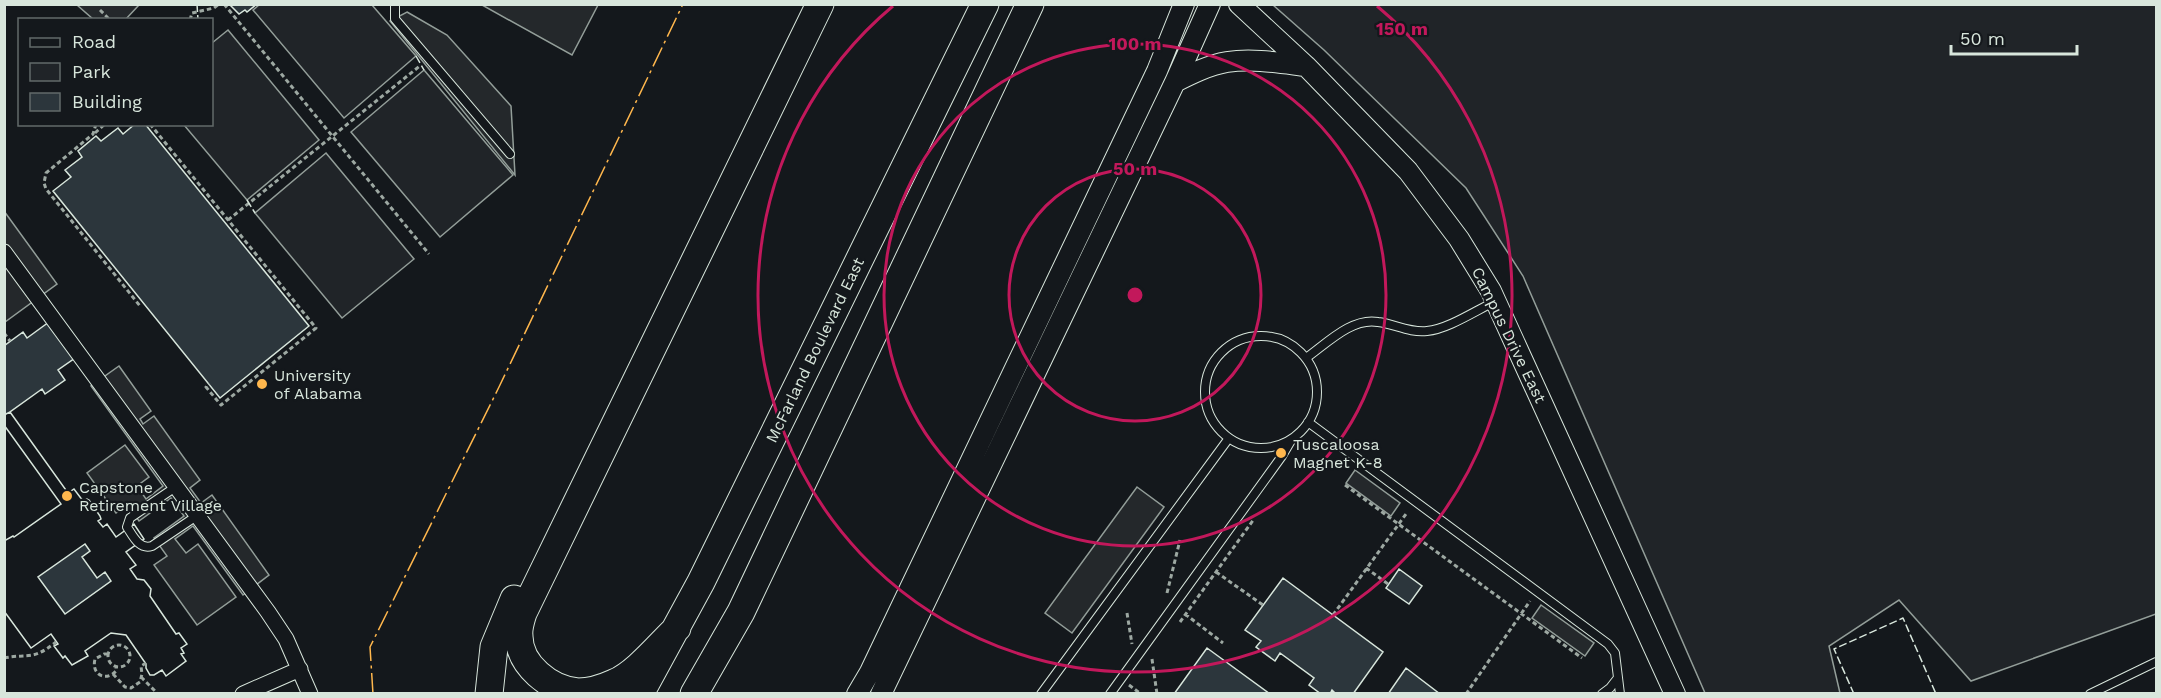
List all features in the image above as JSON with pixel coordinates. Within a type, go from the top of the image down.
[{"type":"highway","points":[[489,693],[494,646],[508,613],[804,4]]},
{"type":"highway","points":[[676,628],[634,669],[617,682],[598,689],[577,692],[556,686],[541,677],[525,658],[519,636],[523,613],[820,4]]},
{"type":"highway","name":"McFarland Boulevard East","points":[[640,693],[711,561],[985,4]]},
{"type":"highway","points":[[693,693],[741,612],[1030,4]]},
{"type":"street","points":[[857,693],[870,672],[1147,92],[1184,4]]},
{"type":"street","points":[[881,693],[1175,82],[1210,4]]},
{"type":"street","name":"Campus Drive East","points":[[1239,4],[1306,66],[1408,171],[1459,239],[1495,301],[1675,693]]},
{"type":"street","points":[[1175,82],[1201,70],[1227,62],[1255,61],[1306,66]]},
{"type":"street","points":[[4,252],[274,621],[286,639],[310,693]]},
{"type":"street","points":[[243,693],[300,669]]},
{"type":"lane","points":[[395,4],[395,19],[510,154]]},
{"type":"lane","points":[[1306,358],[1352,326],[1366,321],[1413,332],[1428,332],[1495,301]]},
{"type":"lane","points":[[1110,693],[1292,439],[1308,422],[1314,410],[1317,392],[1314,374],[1306,358],[1292,345],[1275,337],[1256,335],[1237,340],[1222,351],[1210,366],[1204,384],[1205,403],[1212,421],[1229,438],[1240,444],[1257,448],[1276,446],[1292,439]]},
{"type":"lane","points":[[1308,422],[1608,644],[1615,653],[1620,693]]},
{"type":"lane","points":[[1041,693],[1229,438]]},
{"type":"lane","points":[[177,486],[130,518],[127,527],[141,546],[146,548],[198,515]]},
{"type":"lane","points":[[2090,693],[2157,662]]},
{"type":"lane","points":[[1602,693],[1610,688],[1617,679]]},
{"type":"path","points":[[191,18],[192,13],[214,8],[219,4]]},
{"type":"path","points":[[224,4],[429,254]]},
{"type":"path","points":[[100,10],[108,18]]},
{"type":"path","points":[[228,220],[429,59]]},
{"type":"path","points":[[93,134],[95,126]]},
{"type":"path","points":[[103,126],[46,173],[44,183],[46,189],[140,306]]},
{"type":"path","points":[[152,126],[302,315],[316,328],[221,405],[206,387],[209,384]]},
{"type":"path","points":[[4,333],[10,341]]},
{"type":"path","points":[[1346,485],[1582,658]]},
{"type":"path","points":[[1333,615],[1406,514]]},
{"type":"path","points":[[1180,622],[1254,519]]},
{"type":"path","points":[[1167,593],[1180,540]]},
{"type":"path","points":[[1366,568],[1388,584]]},
{"type":"path","points":[[1216,572],[1263,605]]},
{"type":"path","points":[[1466,693],[1530,601]]},
{"type":"path","points":[[1127,613],[1133,646]]},
{"type":"path","points":[[1185,614],[1222,643]]},
{"type":"path","points":[[4,658],[34,656],[56,642]]},
{"type":"path","points":[[114,646],[124,646],[128,650],[129,660],[126,665],[116,667],[113,674],[106,677],[99,676],[93,665],[95,659],[108,654],[114,646]]},
{"type":"path","points":[[108,654],[109,660],[116,667]]},
{"type":"path","points":[[1152,659],[1157,693]]},
{"type":"path","points":[[113,674],[124,687],[136,686],[141,677],[141,666],[146,663]]},
{"type":"path","points":[[141,677],[158,693]]},
{"type":"green space","points":[[259,5],[372,5],[416,56],[344,118],[253,10]]},
{"type":"green space","points":[[1273,5],[2156,5],[2156,614],[1971,681],[1899,600],[1829,646],[1840,693],[1705,693],[1523,276],[1466,188],[1324,50]]},
{"type":"green space","points":[[228,30],[319,140],[247,200],[185,126],[213,126],[213,42]]},
{"type":"green space","points":[[424,70],[513,175],[440,237],[351,132]]},
{"type":"green space","points":[[326,153],[414,259],[342,318],[255,213]]},
{"type":"shaded area","points":[[77,5],[139,5],[127,18],[92,18]]},
{"type":"shaded area","points":[[482,5],[598,5],[572,55]]},
{"type":"shaded area","points":[[407,12],[447,35],[511,106],[515,175],[390,21]]},
{"type":"shaded area","points":[[4,211],[57,284],[5,322],[4,322]]},
{"type":"shaded area","points":[[119,366],[151,411],[140,419],[143,424],[154,416],[200,480],[190,488],[201,503],[212,495],[269,575],[243,595],[193,526],[175,539],[186,553],[198,544],[236,597],[197,625],[154,565],[167,556],[154,538],[184,516],[171,498],[139,521],[128,505],[116,513],[87,473],[125,445],[149,477],[137,486],[146,499],[163,486],[91,386]]},
{"type":"shaded area","points":[[1355,470],[1400,503],[1391,516],[1346,483]]},
{"type":"shaded area","points":[[1137,487],[1164,507],[1072,633],[1045,613]]},
{"type":"shaded area","points":[[1541,605],[1594,643],[1585,656],[1532,618]]},
{"type":"building","points":[[229,4],[257,4],[247,12],[245,10],[239,14]]},
{"type":"building","points":[[133,126],[147,126],[309,326],[220,398],[53,191],[71,177],[65,170],[82,157],[78,151],[96,136],[101,141],[118,128],[123,134]]},
{"type":"building","name":"Capstone Retirement Village","points":[[49,322],[75,358],[58,370],[65,380],[45,394],[42,389],[10,412],[68,493],[74,489],[83,501],[89,500],[100,516],[101,519],[98,521],[103,527],[107,524],[116,537],[134,524],[144,539],[126,552],[136,565],[130,569],[137,579],[144,580],[151,589],[150,596],[176,634],[179,633],[187,644],[181,648],[184,653],[181,654],[186,661],[166,676],[162,670],[150,675],[146,664],[126,635],[111,633],[85,651],[88,656],[72,665],[54,646],[58,644],[51,634],[31,648],[4,611],[4,539],[14,537],[61,504],[4,425],[4,346],[23,332],[27,338]]},
{"type":"building","name":"Capstone Retirement Village","points":[[10,412],[68,493],[74,489],[83,501],[89,500],[100,516],[101,519],[98,521],[103,527],[107,524],[116,537],[134,524],[144,539],[126,552],[136,565],[130,569],[137,579],[144,580],[151,589],[150,596],[176,634],[179,633],[187,644],[181,648],[184,653],[181,654],[186,661],[166,676],[162,670],[150,675],[146,664],[126,635],[111,633],[85,651],[88,656],[72,665],[54,646],[58,644],[51,634],[31,648],[4,611],[4,539],[14,537],[61,504],[4,425],[4,415]],"holes":[[[85,544],[90,551],[82,557],[97,578],[105,572],[111,581],[65,614],[38,577]]]},
{"type":"building","points":[[1399,569],[1422,586],[1409,604],[1386,588]]},
{"type":"building","points":[[1283,578],[1383,652],[1353,694],[1336,694],[1332,690],[1330,694],[1321,694],[1309,685],[1314,678],[1280,653],[1275,661],[1256,647],[1261,641],[1245,630]]},
{"type":"building","points":[[1207,648],[1270,694],[1174,694]]},
{"type":"building","points":[[1406,668],[1440,694],[1388,694]]},
{"type":"fence","points":[[197,4],[198,18]]},
{"type":"fence","points":[[416,56],[424,70]]},
{"type":"fence","points":[[247,200],[255,213]]},
{"type":"fence","points":[[1854,694],[1834,649],[1903,618],[1936,694]]},
{"type":"power","points":[[373,694],[370,647],[499,387],[683,4]]},
{"type":"place","name":"University of Alabama","points":[[262,384]]},
{"type":"place","name":"Tuscaloosa Magnet K-8","points":[[1281,453]]},
{"type":"place","name":"Capstone Retirement Village","points":[[67,496]]}]
